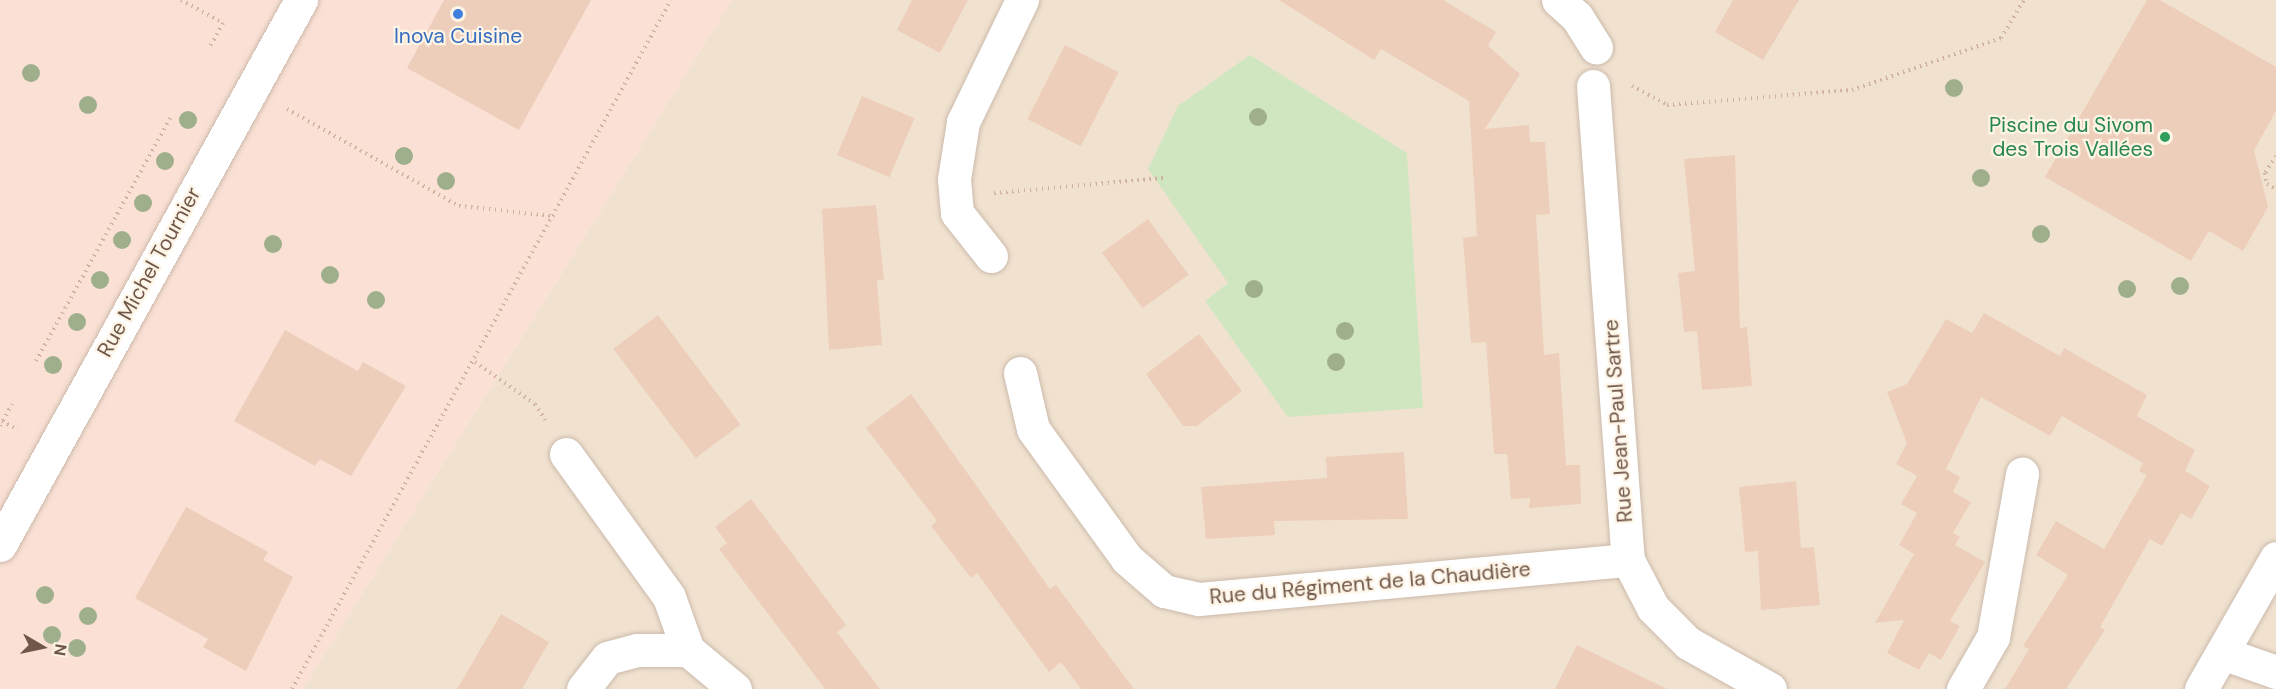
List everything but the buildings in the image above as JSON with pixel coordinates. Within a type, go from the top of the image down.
[{"type":"street","name":"Rue Michel Tournier","points":[[0,545],[301,0]]},
{"type":"street","points":[[991,256],[957,213],[955,196],[963,123],[1022,0]]},
{"type":"street","points":[[1574,6],[1596,48]]},
{"type":"street","name":"Rue Jean-Paul Sartre","points":[[1593,86],[1628,560],[1653,608],[1688,643],[1770,689]]},
{"type":"street","name":"Rue du Régiment de la Chaudière","points":[[1020,373],[1033,429],[1127,559],[1164,591],[1199,599],[1628,560]]},
{"type":"street","points":[[566,454],[669,597],[688,650],[735,689]]},
{"type":"street","points":[[1962,689],[1993,638],[2022,474]]},
{"type":"street","points":[[2201,689],[2276,558]]},
{"type":"street","points":[[583,689],[607,658],[637,650],[688,650]]},
{"type":"street","points":[[2222,653],[2276,672]]},
{"type":"path","points":[[181,0],[223,23],[209,48]]},
{"type":"path","points":[[292,689],[475,362],[670,0]]},
{"type":"path","points":[[1626,82],[1667,105],[1852,90],[2001,38],[2024,0]]},
{"type":"path","points":[[279,104],[459,206],[554,216]]},
{"type":"path","points":[[36,361],[171,116]]},
{"type":"path","points":[[2276,156],[2263,174],[2267,184],[2276,189]]},
{"type":"path","points":[[955,196],[1164,178]]},
{"type":"path","points":[[475,362],[535,404],[566,454]]},
{"type":"path","points":[[0,426],[12,404]]},
{"type":"shaded area","points":[[0,0],[732,0],[303,689],[0,689]]},
{"type":"shaded area","points":[[732,0],[2276,0],[2276,689],[303,689]]},
{"type":"green space","points":[[1250,55],[1407,153],[1423,408],[1288,417],[1205,301],[1228,283],[1148,169],[1178,106]]},
{"type":"place","name":"Inova Cuisine","points":[[458,14]]},
{"type":"place","name":"Piscine du Sivom des Trois Vallées","points":[[2165,137]]}]
